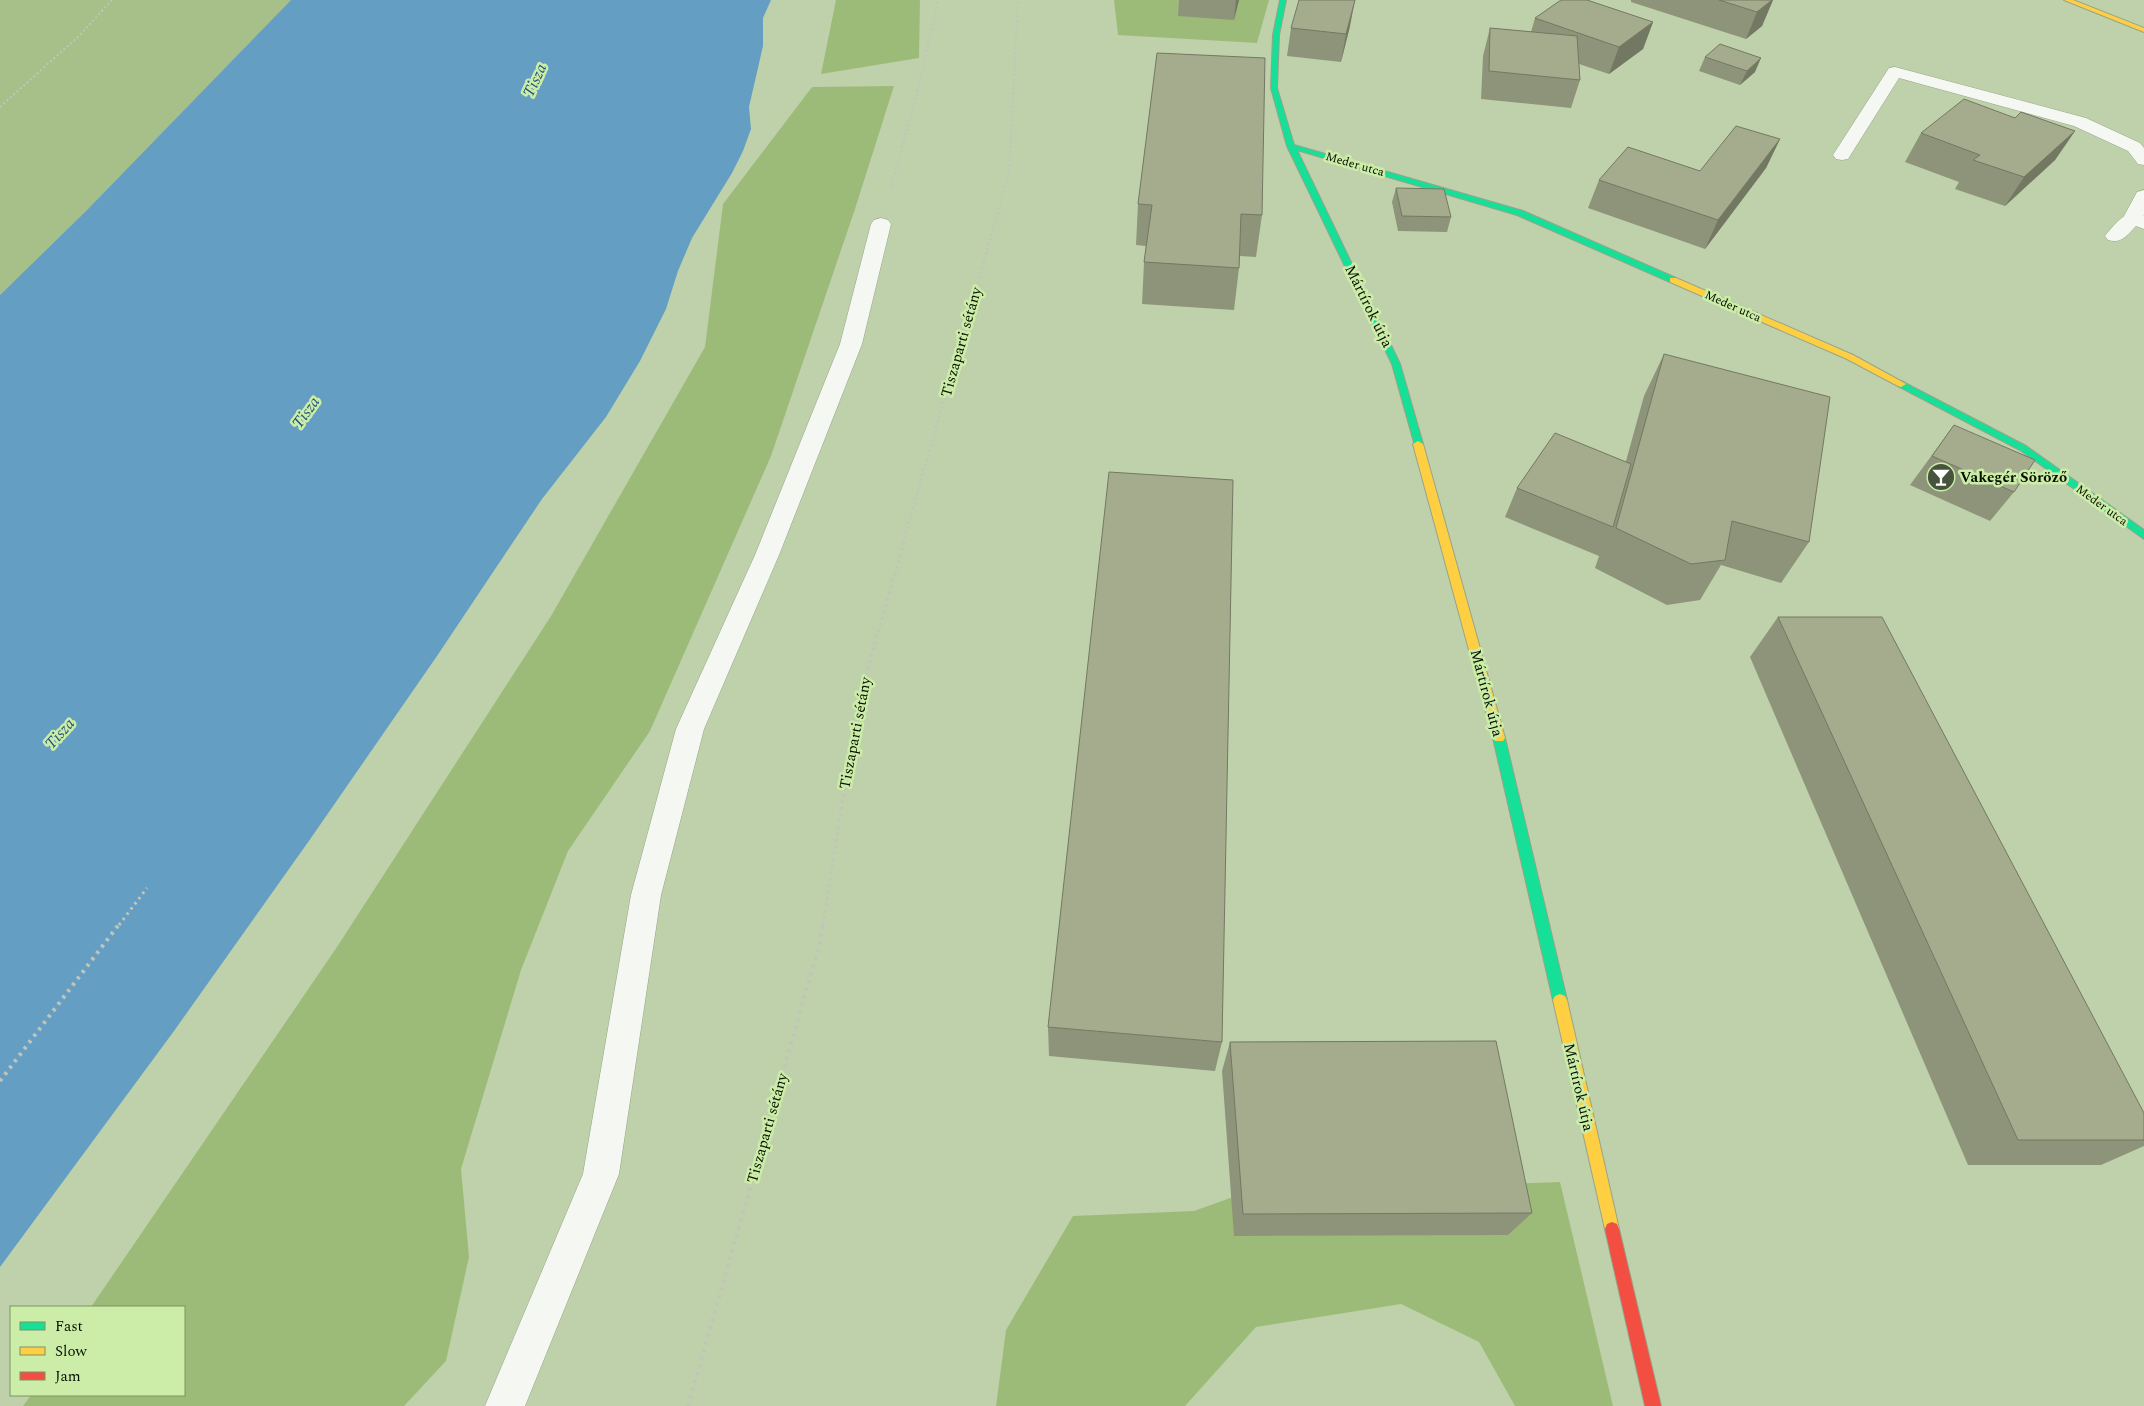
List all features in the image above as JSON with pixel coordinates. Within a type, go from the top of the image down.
[{"type":"street","name":"Mártírok útja","points":[[1283,0],[1276,35],[1274,88],[1290,146],[1396,364],[1494,715],[1653,1406]]},
{"type":"street","points":[[2067,0],[2144,30]]},
{"type":"street","points":[[1842,154],[1895,72],[2080,122],[2134,147],[2144,160]]},
{"type":"street","name":"Meder utca","points":[[1290,146],[1520,213],[1850,357],[2023,448],[2144,536]]},
{"type":"street","points":[[2115,236],[2138,220],[2144,196]]},
{"type":"street","points":[[505,1406],[601,1174],[646,895],[690,729],[767,555],[850,344],[881,224]]},
{"type":"path","points":[[0,107],[80,35],[112,0]]},
{"type":"path","points":[[881,224],[917,93],[938,0]]},
{"type":"path","name":"Tiszaparti sétány","points":[[688,1406],[820,942],[858,702],[1009,173],[1018,0]]},
{"type":"path","points":[[0,1081],[147,888]]},
{"type":"green space","points":[[0,0],[291,0],[86,211],[0,295]]},
{"type":"green space","points":[[836,0],[920,0],[919,58],[821,74]]},
{"type":"green space","points":[[1114,0],[1269,0],[1257,43],[1118,35]]},
{"type":"green space","points":[[894,86],[855,209],[771,456],[650,731],[568,851],[521,970],[461,1169],[469,1257],[446,1361],[404,1406],[23,1406],[30,1396],[185,1396],[185,1306],[92,1306],[337,947],[551,616],[705,347],[723,204],[812,87]]},
{"type":"green space","points":[[1560,1182],[1613,1406],[1515,1406],[1479,1342],[1401,1304],[1256,1327],[1185,1406],[996,1406],[1006,1330],[1073,1216],[1194,1211],[1247,1192]]},
{"type":"water","name":"Tisza","points":[[291,0],[771,0],[763,18],[763,46],[749,107],[751,129],[743,151],[732,173],[692,238],[678,271],[666,309],[640,361],[606,417],[542,499],[437,656],[174,1031],[0,1267],[0,295],[86,211]]},
{"type":"building","points":[[1299,0],[1355,0],[1346,34],[1291,28]]},
{"type":"building","points":[[1561,0],[1587,0],[1653,22],[1619,47],[1535,18]]},
{"type":"building","points":[[1719,0],[1772,0],[1757,12]]},
{"type":"building","points":[[1490,28],[1577,36],[1580,80],[1489,71]]},
{"type":"building","points":[[1720,44],[1761,58],[1747,71],[1705,57]]},
{"type":"building","points":[[1157,53],[1265,58],[1262,215],[1241,214],[1239,268],[1144,262],[1152,205],[1138,204]]},
{"type":"building","points":[[1964,99],[2015,118],[2021,112],[2075,131],[2024,177],[1973,160],[1980,155],[1921,133]]},
{"type":"building","points":[[1736,126],[1780,139],[1718,220],[1599,180],[1628,147],[1700,171]]},
{"type":"building","points":[[1396,188],[1444,189],[1451,217],[1402,216]]},
{"type":"building","points":[[1664,354],[1830,397],[1809,542],[1732,521],[1725,560],[1691,564],[1616,528]]},
{"type":"building","points":[[1954,425],[2035,460],[2014,492],[1932,456]]},
{"type":"building","points":[[1555,433],[1631,464],[1613,527],[1517,488]]},
{"type":"building","points":[[1109,472],[1233,480],[1222,1042],[1048,1027]]},
{"type":"building","points":[[1778,617],[1882,617],[2144,1113],[2144,1140],[2018,1140]]},
{"type":"building","points":[[1496,1041],[1532,1213],[1243,1214],[1230,1042]]},
{"type":"traffic: fast","points":[[1283,0],[1276,35],[1274,88],[1291,146],[1396,364],[1418,444]]},
{"type":"traffic: fast","points":[[1291,146],[1520,213],[1673,280]]},
{"type":"traffic: fast","points":[[1901,384],[2023,448],[2144,535]]},
{"type":"traffic: fast","points":[[1499,738],[1560,1000]]},
{"type":"traffic: slow","points":[[2067,0],[2144,30]]},
{"type":"traffic: slow","points":[[1673,280],[1850,357],[1901,384]]},
{"type":"traffic: slow","points":[[1418,444],[1499,738]]},
{"type":"traffic: slow","points":[[1560,1000],[1612,1229]]},
{"type":"traffic: jam","points":[[1612,1229],[1653,1406]]},
{"type":"place","name":"Vakegér Söröző","points":[[1941,477]]}]
